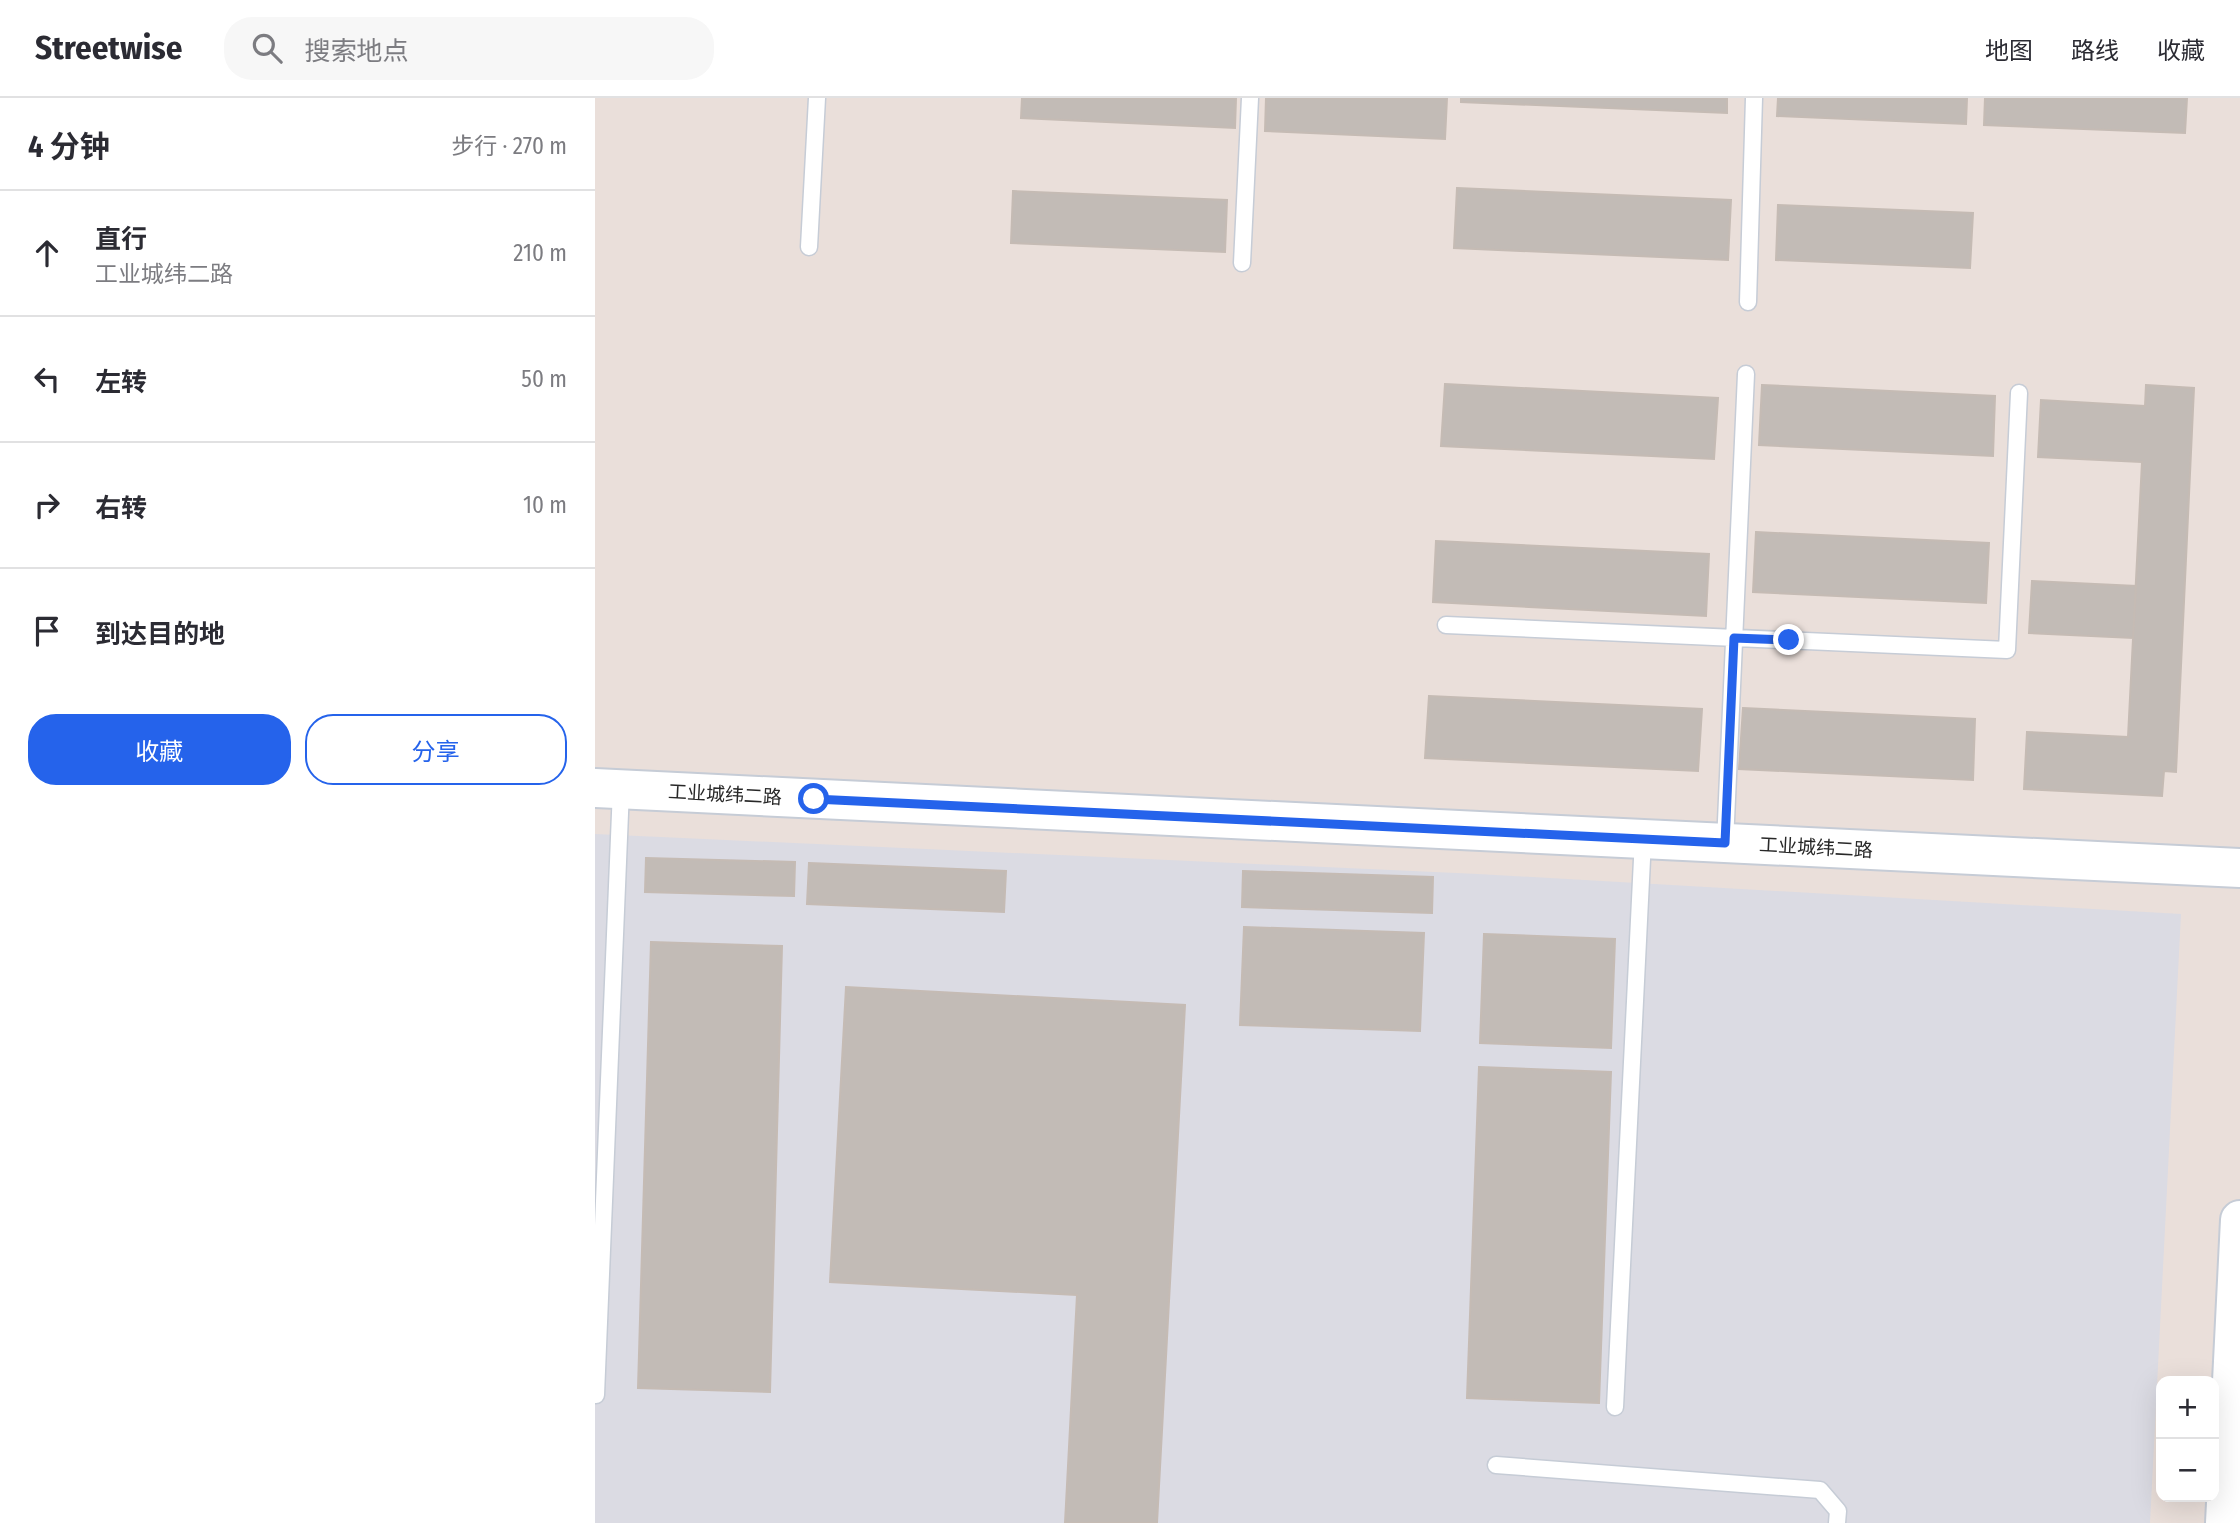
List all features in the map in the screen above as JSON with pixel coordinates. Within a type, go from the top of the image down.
[{"type":"street","name":"工业城纬二路","points":[[608,789],[2240,868]]},
{"type":"street","points":[[2225,1523],[2240,1220]]},
{"type":"lane","points":[[809,247],[817,98]]},
{"type":"lane","points":[[1243,263],[1250,98]]},
{"type":"lane","points":[[1748,302],[1754,98]]},
{"type":"lane","points":[[1725,843],[1747,374]]},
{"type":"lane","points":[[1446,625],[2007,650],[2019,393]]},
{"type":"lane","points":[[596,1395],[608,789]]},
{"type":"lane","points":[[1615,1408],[1643,839]]},
{"type":"lane","points":[[1496,1465],[1820,1490],[1838,1511],[1837,1523]]},
{"type":"shaded area","points":[[595,834],[1478,874],[2181,914],[2150,1523],[595,1523]]},
{"type":"building","points":[[1022,98],[1236,98],[1235,128],[1021,118]]},
{"type":"building","points":[[1266,98],[1447,98],[1445,139],[1265,131]]},
{"type":"building","points":[[1461,98],[1727,98],[1727,113],[1461,102]]},
{"type":"building","points":[[1778,98],[1967,98],[1966,124],[1777,116]]},
{"type":"building","points":[[1985,98],[2187,98],[2185,133],[1984,125]]},
{"type":"building","points":[[1457,188],[1731,200],[1728,260],[1454,248]]},
{"type":"building","points":[[1013,191],[1227,200],[1225,252],[1011,243]]},
{"type":"building","points":[[1778,205],[1973,213],[1970,268],[1776,260]]},
{"type":"building","points":[[1445,384],[1718,398],[1714,459],[1441,446]]},
{"type":"building","points":[[1762,385],[1995,396],[1993,456],[1759,445]]},
{"type":"building","points":[[2146,385],[2194,388],[2176,772],[2164,771],[2162,796],[2024,789],[2027,732],[2128,737],[2142,462],[2038,457],[2041,400],[2145,406]]},
{"type":"building","points":[[1756,532],[1989,543],[1986,603],[1753,592]]},
{"type":"building","points":[[1436,541],[1709,554],[1706,616],[1433,602]]},
{"type":"building","points":[[2032,581],[2136,586],[2133,638],[2029,633]]},
{"type":"building","points":[[1429,696],[1702,709],[1698,771],[1425,758]]},
{"type":"building","points":[[1743,708],[1975,719],[1973,780],[1739,769]]},
{"type":"building","points":[[646,858],[795,862],[794,896],[645,892]]},
{"type":"building","points":[[809,863],[1006,871],[1004,912],[807,904]]},
{"type":"building","points":[[1243,871],[1433,877],[1432,913],[1242,907]]},
{"type":"building","points":[[1244,927],[1424,933],[1420,1031],[1240,1025]]},
{"type":"building","points":[[1484,934],[1615,939],[1611,1048],[1480,1043]]},
{"type":"building","points":[[651,942],[782,946],[770,1392],[638,1388]]},
{"type":"building","points":[[846,987],[1185,1005],[1157,1523],[1065,1523],[1077,1295],[830,1282]]},
{"type":"building","points":[[1479,1067],[1611,1072],[1599,1403],[1467,1398]]},
{"type":"route","points":[[814,799],[1725,843],[1734,638],[1789,640]]}]
